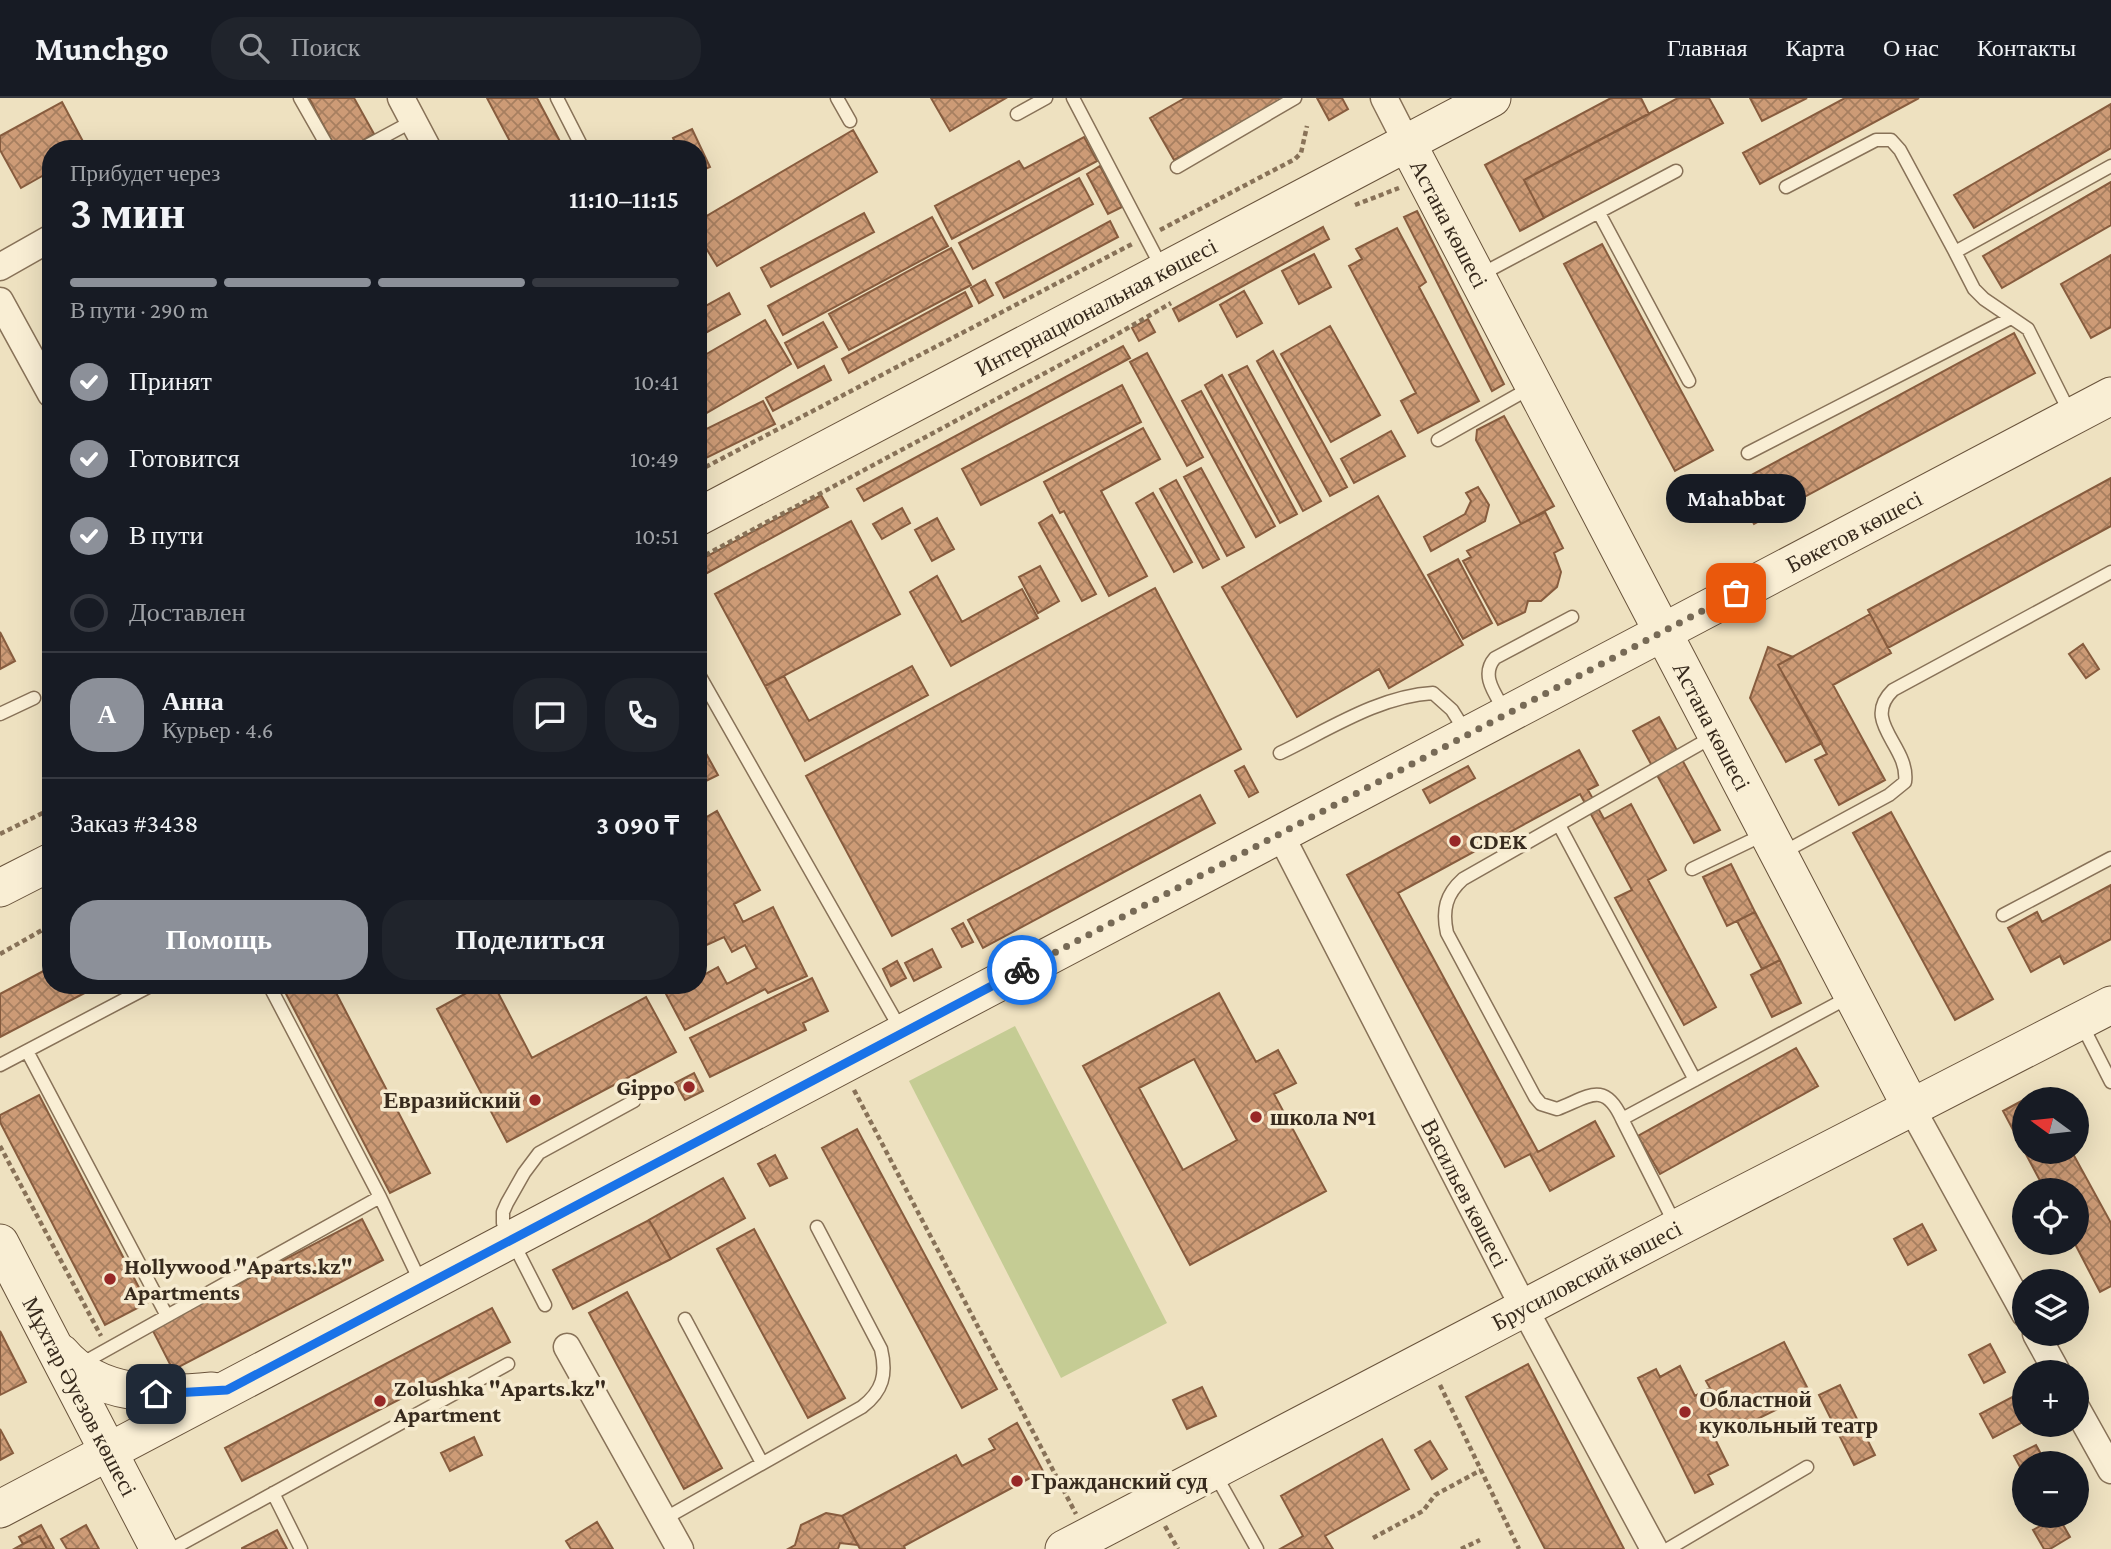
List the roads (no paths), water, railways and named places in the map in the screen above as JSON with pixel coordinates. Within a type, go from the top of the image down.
[{"type":"main road","name":"Интернациональная көшесі","points":[[707,513],[1167,286],[1407,143],[1492,98]]},
{"type":"main road","name":"Астана көшесі","points":[[1407,143],[1911,1107]]},
{"type":"main road","name":"Бөкетов көшесі","points":[[0,1509],[2111,396]]},
{"type":"main road","points":[[0,888],[42,867]]},
{"type":"main road","name":"Брусиловский көшесі","points":[[1076,1543],[1677,1228],[2095,1013]]},
{"type":"main road","name":"Мұхтар Әуезов көшесі","points":[[0,1243],[47,1337],[71,1370],[108,1452],[159,1549]]},
{"type":"main road","points":[[71,1370],[105,1384],[141,1392],[170,1394],[227,1390]]},
{"type":"street","name":"Астана көшесі","points":[[1384,98],[1407,143]]},
{"type":"street","points":[[407,110],[423,140]]},
{"type":"street","points":[[0,267],[42,243]]},
{"type":"street","points":[[0,301],[42,378]]},
{"type":"street","name":"Васильев көшесі","points":[[1280,834],[1524,1308],[1654,1549]]},
{"type":"street","name":"Астана көшесі","points":[[1911,1107],[2012,1290]]},
{"type":"street","points":[[567,1347],[680,1549]]},
{"type":"street","points":[[2089,1424],[2098,1436],[2111,1470]]},
{"type":"lane","points":[[300,98],[324,140]]},
{"type":"lane","points":[[556,98],[578,140]]},
{"type":"lane","points":[[837,98],[850,121]]},
{"type":"lane","points":[[1017,114],[1046,98]]},
{"type":"lane","points":[[1073,98],[1146,237],[1167,286]]},
{"type":"lane","points":[[1177,167],[1295,98]]},
{"type":"lane","points":[[372,140],[407,110]]},
{"type":"lane","points":[[1786,187],[1876,140],[1891,140],[1900,150],[1974,289],[2028,329],[2072,416]]},
{"type":"lane","points":[[1955,252],[2111,166]]},
{"type":"lane","points":[[1478,276],[1676,171]]},
{"type":"lane","points":[[1599,213],[1689,381]]},
{"type":"lane","points":[[1748,453],[2011,318]]},
{"type":"lane","points":[[1438,440],[1535,385]]},
{"type":"lane","points":[[1692,869],[1774,844],[1889,795],[1905,782],[1904,762],[1882,723],[1881,704],[1893,690],[2111,572]]},
{"type":"lane","points":[[1507,714],[1489,679],[1491,663],[1572,617]]},
{"type":"lane","points":[[707,689],[903,1033]]},
{"type":"lane","points":[[1280,753],[1362,713],[1411,694],[1433,693],[1452,710],[1467,734]]},
{"type":"lane","points":[[0,714],[34,698]]},
{"type":"lane","points":[[1677,1228],[1613,1102],[1601,1095],[1585,1095],[1556,1109],[1541,1104],[1535,1097],[1447,933],[1444,918],[1451,889],[1464,879],[1717,734]]},
{"type":"lane","points":[[1559,825],[1695,1080]]},
{"type":"lane","points":[[2003,915],[2111,858]]},
{"type":"lane","points":[[0,1065],[135,994]]},
{"type":"lane","points":[[274,994],[380,1197],[423,1286]]},
{"type":"lane","points":[[1622,1119],[1853,995]]},
{"type":"lane","points":[[2095,1013],[2111,1082]]},
{"type":"lane","points":[[27,1051],[167,1316]]},
{"type":"lane","points":[[545,1305],[503,1223],[503,1212],[514,1189],[534,1159],[549,1146],[634,1101]]},
{"type":"lane","points":[[71,1370],[380,1197]]},
{"type":"lane","points":[[664,1519],[862,1408],[875,1397],[883,1382],[885,1365],[881,1349],[817,1227]]},
{"type":"lane","points":[[685,1319],[762,1463]]},
{"type":"lane","points":[[172,1549],[508,1364]]},
{"type":"lane","points":[[1668,1549],[1807,1467]]},
{"type":"lane","points":[[1214,1471],[1257,1549]]},
{"type":"lane","points":[[273,1493],[302,1549]]},
{"type":"place","name":"Mahabbat","points":[[1736,593]]},
{"type":"place","name":"CDEK","points":[[1455,841]]},
{"type":"place","name":"Gippo","points":[[689,1087]]},
{"type":"place","name":"Евразийский","points":[[535,1100]]},
{"type":"place","name":"школа №1","points":[[1256,1117]]},
{"type":"place","name":"Hollywood \"Aparts.kz\" Apartments","points":[[110,1279]]},
{"type":"place","name":"Zolushka \"Aparts.kz\" Apartment","points":[[380,1401]]},
{"type":"place","name":"Областной кукольный театр","points":[[1685,1412]]},
{"type":"place","name":"Гражданский суд","points":[[1017,1481]]}]
